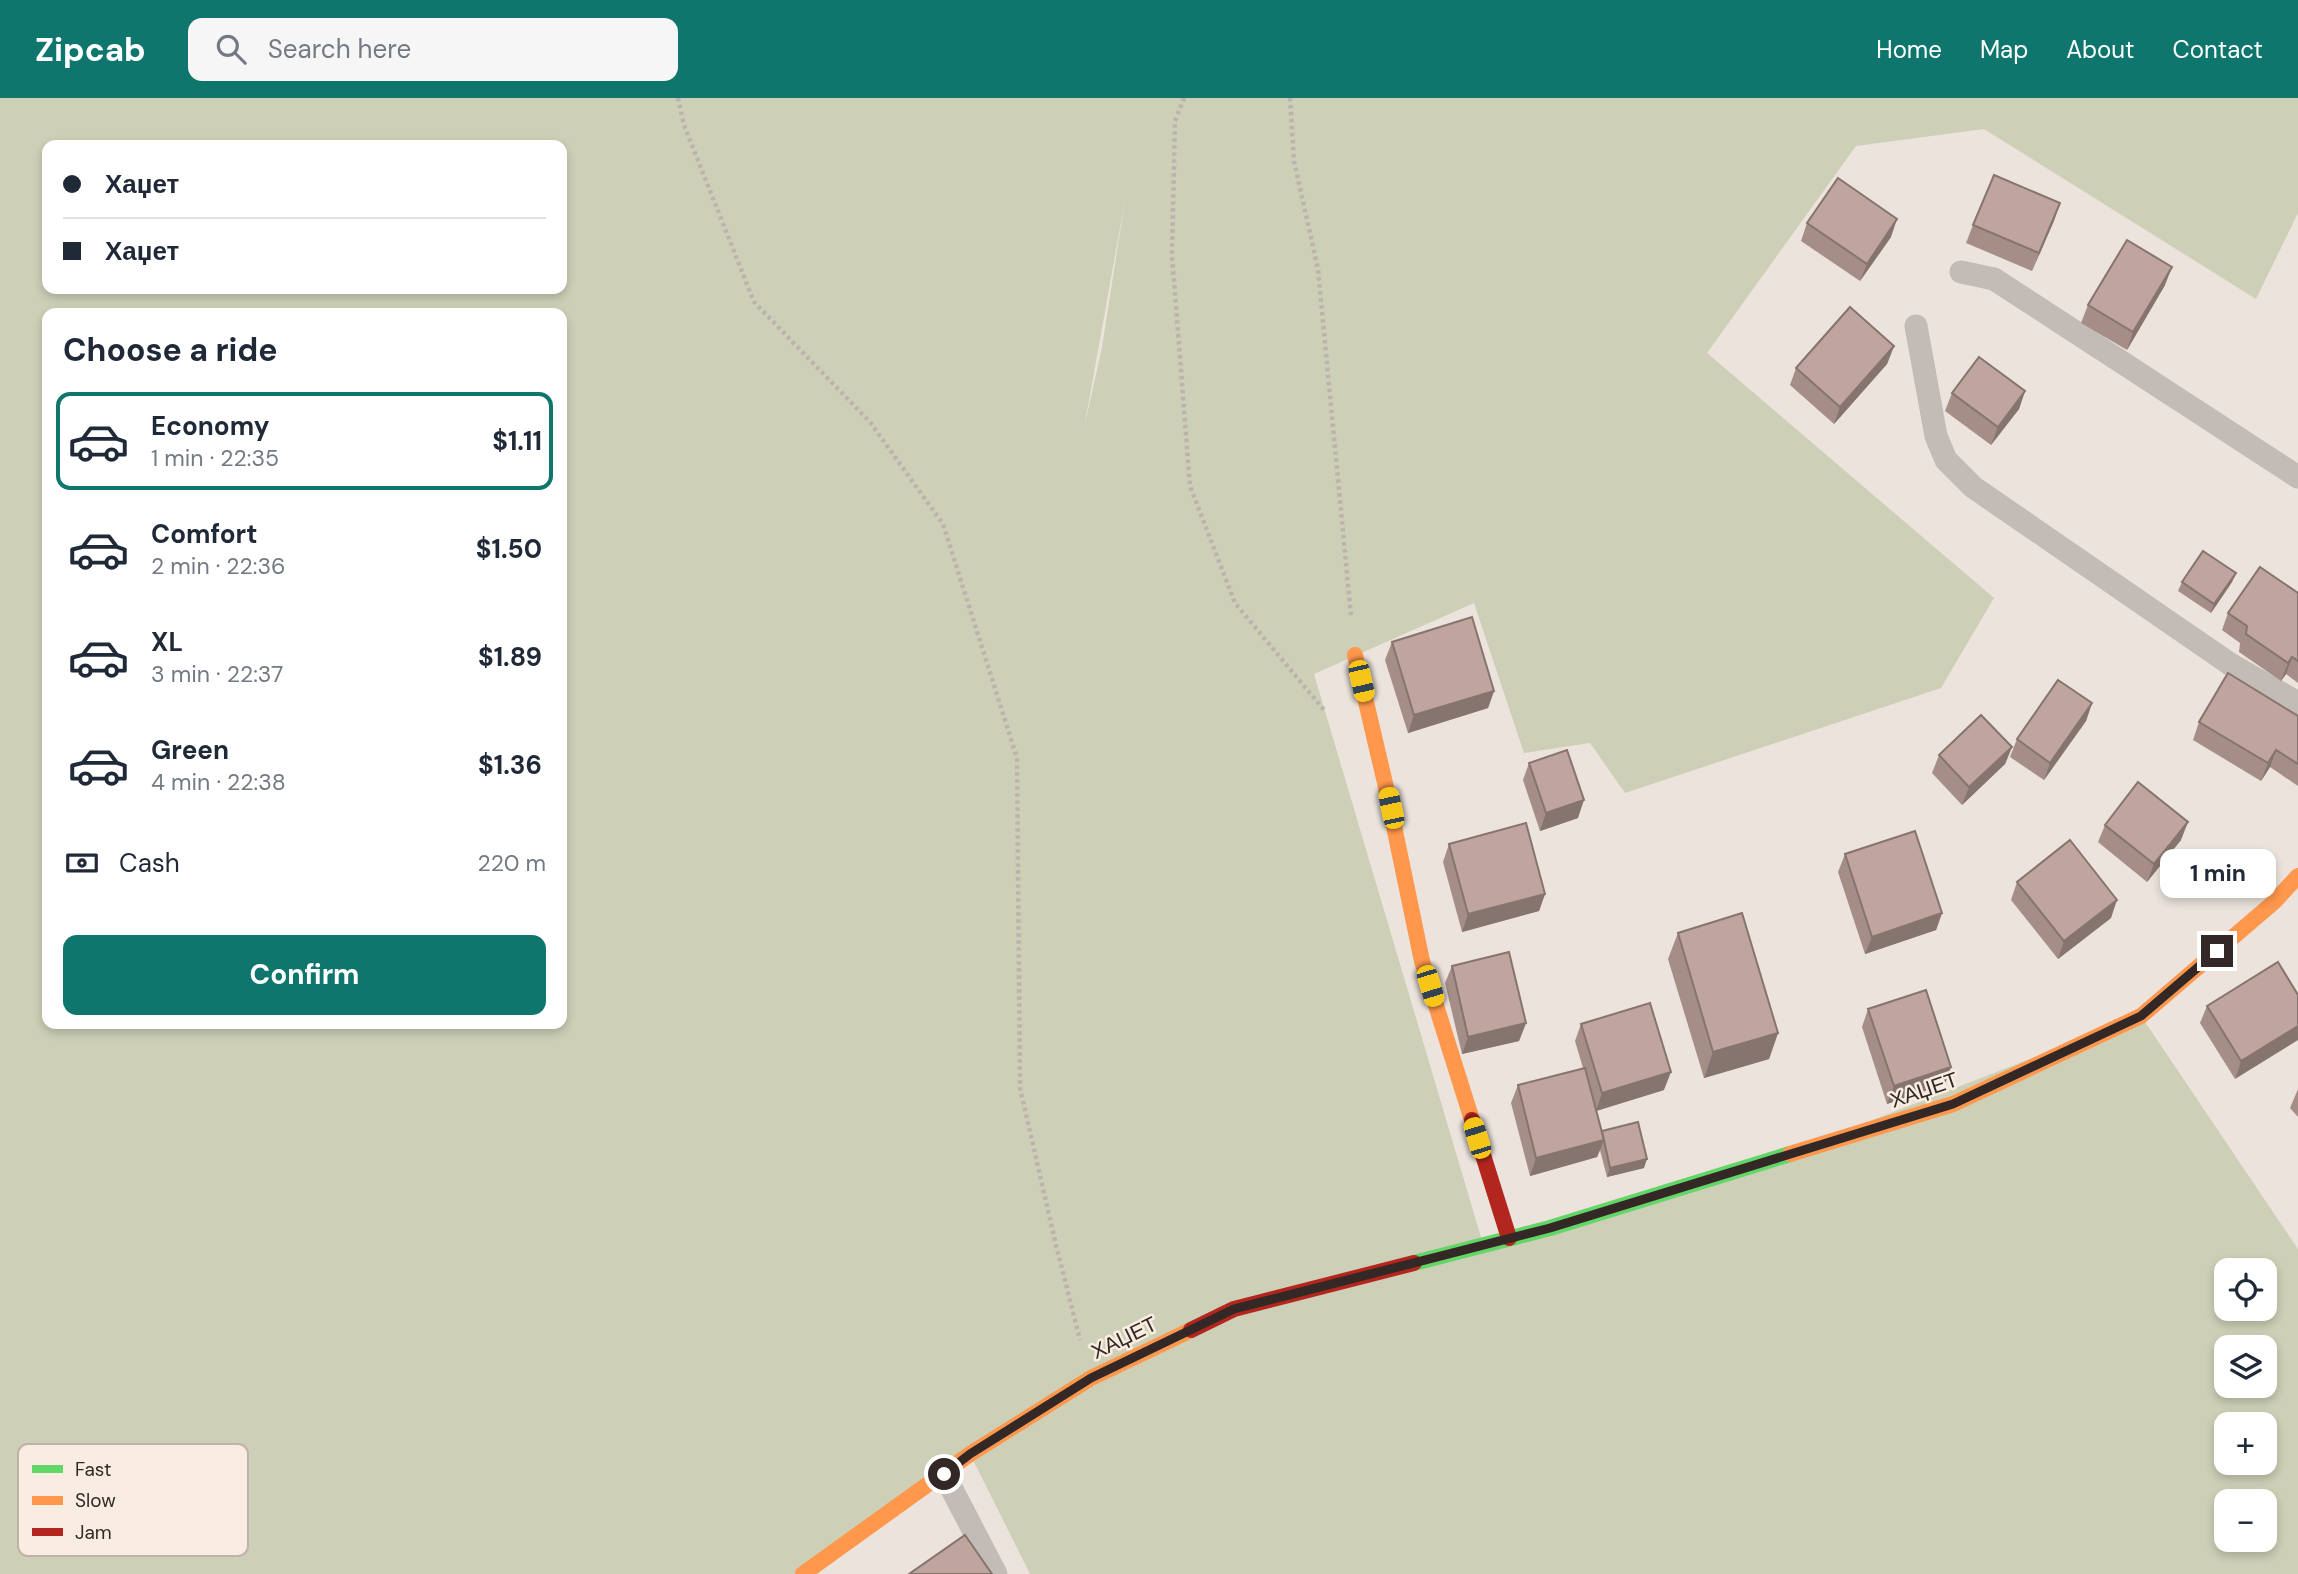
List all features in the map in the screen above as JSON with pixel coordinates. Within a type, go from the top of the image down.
[{"type":"street","points":[[1355,655],[1422,961],[1508,1238]]},
{"type":"street","name":"ХАЏЕТ","points":[[803,1574],[970,1454],[1091,1378],[1234,1309],[1550,1228],[1966,1098],[2141,1016],[2274,902],[2298,876]]},
{"type":"lane","points":[[1961,272],[1994,279],[2298,477]]},
{"type":"lane","points":[[1916,326],[1936,436],[1946,460],[1973,487],[2230,664],[2298,704]]},
{"type":"lane","points":[[944,1474],[996,1574]]},
{"type":"path","points":[[678,98],[684,125],[754,302],[870,422],[943,524],[1017,758],[1020,1087],[1055,1245],[1091,1378]]},
{"type":"path","points":[[1184,98],[1175,121],[1172,255],[1190,486],[1235,603],[1332,719]]},
{"type":"path","points":[[1290,98],[1294,161],[1318,269],[1355,655]]},
{"type":"green space","points":[[0,98],[2298,98],[2298,213],[2256,299],[1984,129],[1856,146],[1707,353],[1994,598],[1941,688],[1625,793],[1590,743],[1524,753],[1474,603],[1314,674],[1483,1244],[1764,1162],[2141,1016],[2298,1249],[2298,1574],[1030,1574],[970,1454],[803,1574],[0,1574]],"holes":[[[1125,200],[1102,347],[1085,424],[1085,423]]]},
{"type":"building","points":[[1994,175],[2060,203],[2039,253],[1973,225]]},
{"type":"building","points":[[1838,178],[1897,219],[1867,264],[1807,223]]},
{"type":"building","points":[[2127,240],[2172,267],[2133,332],[2088,305]]},
{"type":"building","points":[[1850,307],[1894,346],[1840,407],[1796,368]]},
{"type":"building","points":[[1979,357],[2025,391],[1998,427],[1952,393]]},
{"type":"building","points":[[2203,551],[2236,573],[2214,604],[2182,582]]},
{"type":"building","points":[[2260,567],[2298,593],[2298,661],[2292,657],[2288,663],[2246,634],[2247,626],[2228,613]]},
{"type":"building","points":[[1472,617],[1494,691],[1414,715],[1392,642]]},
{"type":"building","points":[[2228,673],[2298,716],[2298,764],[2276,750],[2268,763],[2199,722]]},
{"type":"building","points":[[2058,680],[2092,703],[2050,763],[2017,739]]},
{"type":"building","points":[[1981,715],[2012,747],[1969,787],[1939,755]]},
{"type":"building","points":[[1567,750],[1584,800],[1546,813],[1529,763]]},
{"type":"building","points":[[2138,782],[2188,822],[2154,864],[2105,825]]},
{"type":"building","points":[[1526,823],[1545,894],[1468,914],[1449,844]]},
{"type":"building","points":[[1915,831],[1942,913],[1872,937],[1845,854]]},
{"type":"building","points":[[2070,840],[2117,900],[2064,941],[2017,882]]},
{"type":"building","points":[[1742,913],[1778,1033],[1713,1052],[1678,933]]},
{"type":"building","points":[[1509,952],[1526,1023],[1468,1037],[1452,966]]},
{"type":"building","points":[[2278,962],[2298,995],[2298,1026],[2241,1061],[2207,1006]]},
{"type":"building","points":[[1926,990],[1951,1067],[1894,1086],[1868,1009]]},
{"type":"building","points":[[1650,1003],[1671,1072],[1602,1093],[1581,1024]]},
{"type":"building","points":[[1585,1068],[1604,1140],[1536,1158],[1518,1085]]},
{"type":"building","points":[[1638,1122],[1647,1159],[1610,1168],[1602,1131]]},
{"type":"building","points":[[965,1535],[992,1574],[909,1574]]},
{"type":"traffic: fast","points":[[1414,1263],[1550,1228],[1790,1154]]},
{"type":"traffic: slow","points":[[1355,655],[1422,961],[1472,1120]]},
{"type":"traffic: slow","points":[[1790,1154],[1953,1104],[2141,1016],[2274,902],[2298,876]]},
{"type":"traffic: slow","points":[[803,1574],[970,1454],[1091,1378],[1191,1330]]},
{"type":"traffic: jam","points":[[1472,1120],[1509,1238]]},
{"type":"traffic: jam","points":[[1191,1330],[1234,1309],[1414,1263]]},
{"type":"route","points":[[944,1474],[970,1454],[1091,1378],[1234,1309],[1550,1228],[1953,1104],[2141,1016],[2217,951]]}]
